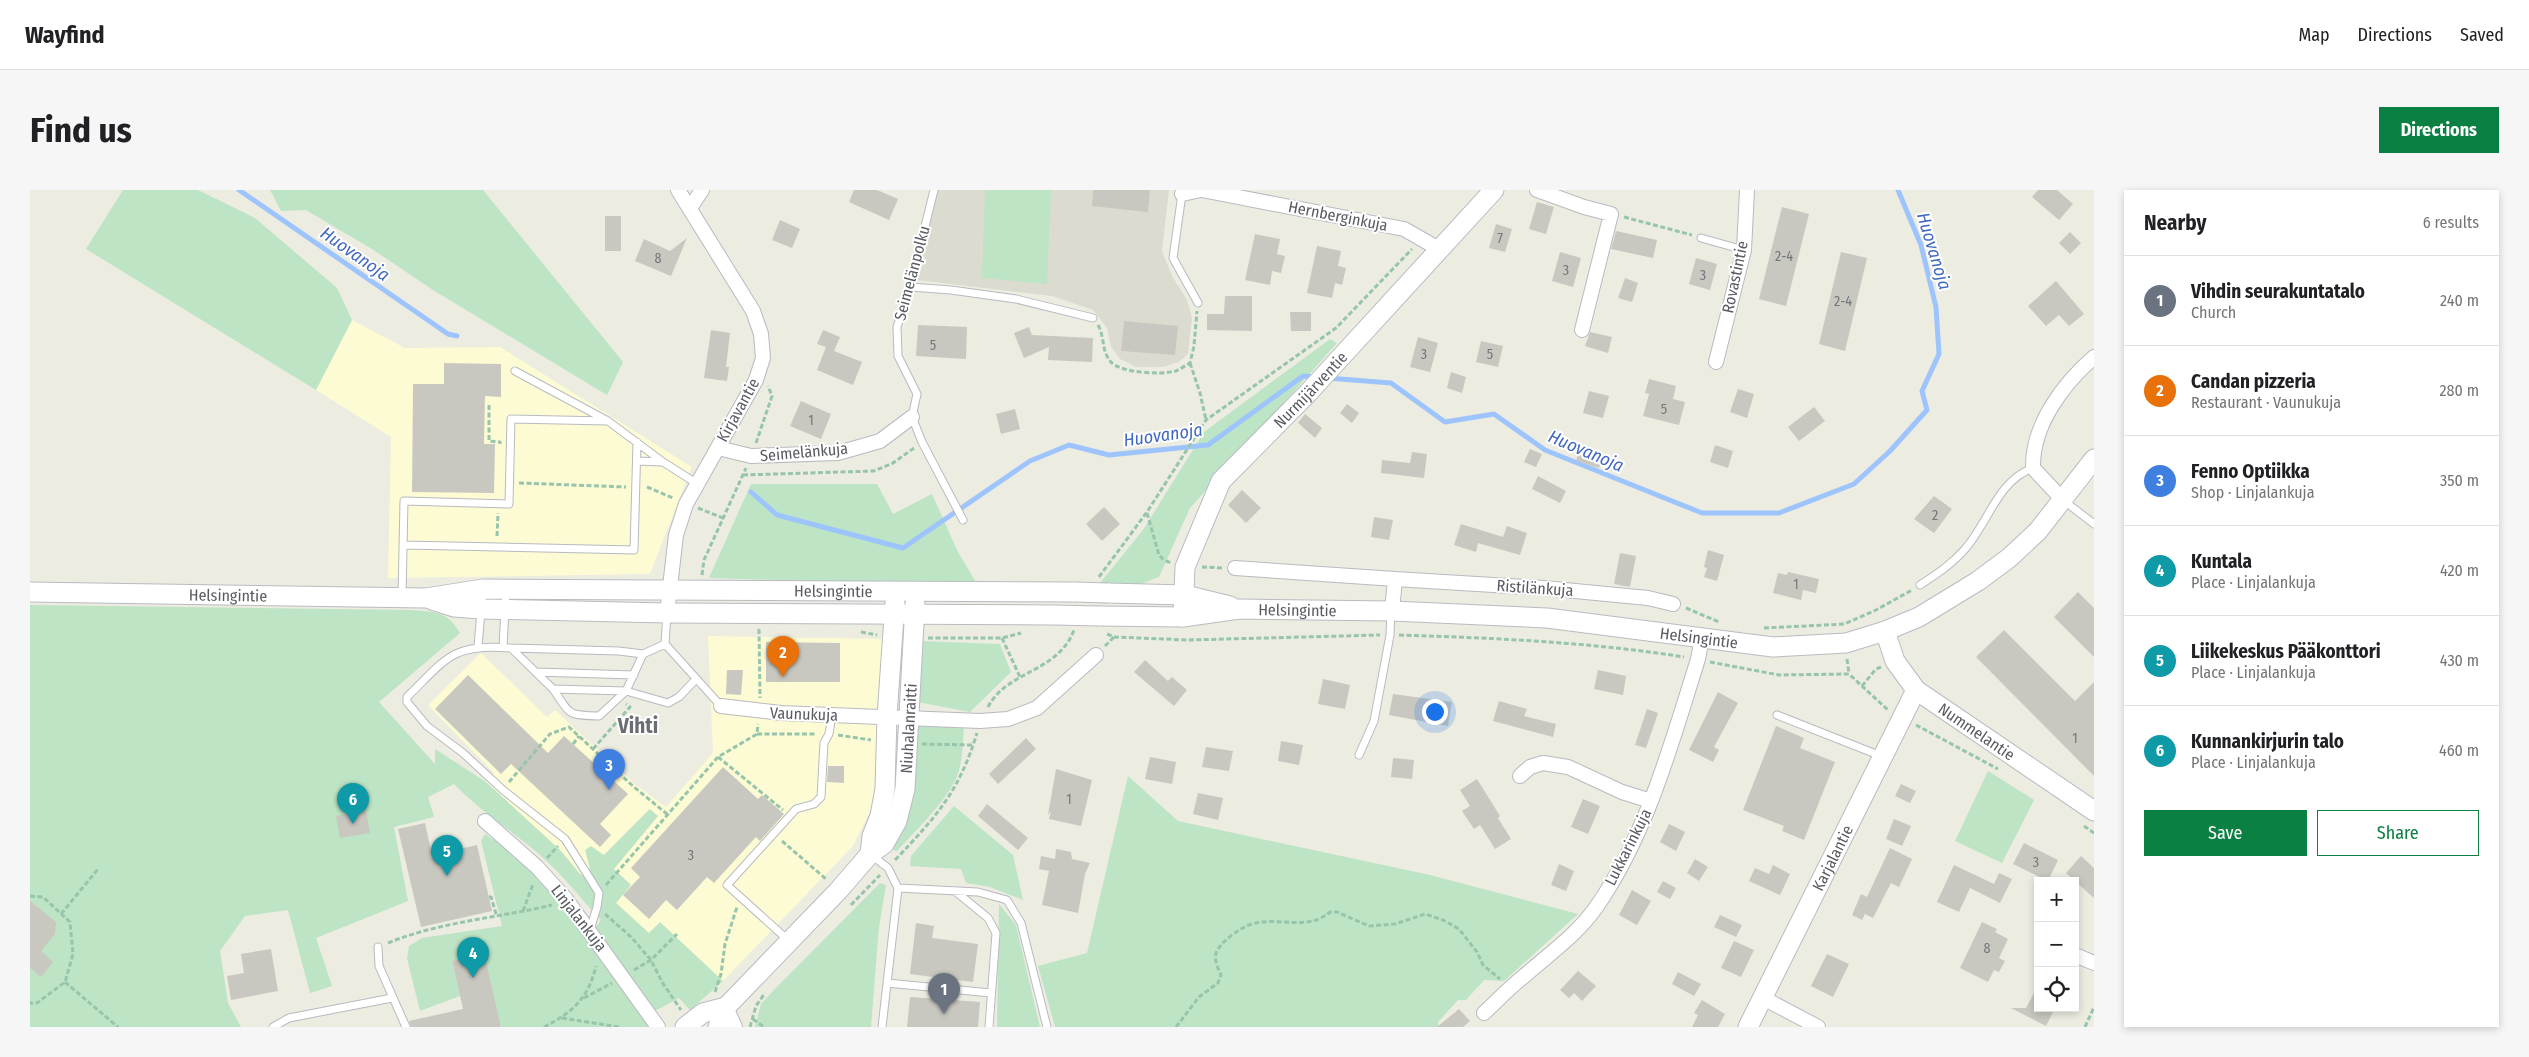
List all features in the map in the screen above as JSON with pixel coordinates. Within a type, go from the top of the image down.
[{"type":"street","name":"Kirjavantie","points":[[667,613],[668,590],[676,535],[686,504],[696,482],[718,448],[756,380],[763,358],[761,334],[753,311],[678,190]]},
{"type":"street","points":[[690,208],[702,190]]},
{"type":"street","name":"Hernberginkuja","points":[[1182,194],[1202,190],[1404,229],[1431,244]]},
{"type":"street","name":"Nurmijärventie","points":[[1183,617],[1185,567],[1221,481],[1308,393],[1431,244],[1494,190]]},
{"type":"street","points":[[1537,190],[1584,207],[1611,214],[1582,330]]},
{"type":"street","name":"Rovastintie","points":[[1716,362],[1744,250],[1747,190]]},
{"type":"street","points":[[2063,500],[2033,468],[2034,450],[2038,432],[2057,399],[2072,379],[2094,357]]},
{"type":"street","name":"Seimelänkuja","points":[[718,448],[751,456],[838,452],[880,441],[912,417]]},
{"type":"street","name":"Helsingintie","points":[[426,598],[454,606],[481,609],[667,613],[1183,617],[1239,609],[1392,611],[1547,618],[1773,647],[1846,643],[1885,631],[1919,617],[1978,581],[2009,558],[2038,530],[2094,459]]},
{"type":"street","name":"Ristilänkuja","points":[[1235,568],[1544,588],[1648,598],[1673,604]]},
{"type":"street","points":[[1392,611],[1395,579]]},
{"type":"street","name":"Helsingintie","points":[[30,592],[426,598],[483,589],[1075,592],[1101,588],[1185,595],[1239,609]]},
{"type":"street","name":"Niuhalanraitti","points":[[687,1024],[720,1002],[845,897],[870,854],[872,836],[880,816],[885,789],[893,615],[906,592]]},
{"type":"street","name":"Niuhalanraitti","points":[[870,854],[884,844],[897,821],[905,789],[914,616],[906,592]]},
{"type":"street","name":"Nummelantie","points":[[1885,631],[1895,661],[1916,690],[2088,818]]},
{"type":"street","name":"Lukkarinkuja","points":[[1484,1013],[1566,942],[1597,906],[1616,873],[1651,801],[1698,659],[1702,638]]},
{"type":"street","name":"Vaunukuja","points":[[721,706],[760,712],[980,720],[1008,719],[1037,708],[1096,656]]},
{"type":"street","name":"Karjalantie","points":[[1748,1027],[1916,690]]},
{"type":"street","points":[[1520,776],[1530,767],[1543,763],[1568,767],[1622,792],[1651,801]]},
{"type":"street","name":"Linjalankuja","points":[[485,821],[540,870],[566,899],[658,1027]]},
{"type":"street","points":[[2079,957],[2094,964]]},
{"type":"street","points":[[1763,998],[1818,1027]]},
{"type":"street","points":[[720,1002],[735,1027]]},
{"type":"street","name":"Niuhalanraitti","points":[[718,1027],[720,1002]]},
{"type":"lane","name":"Seimelänpolku","points":[[912,417],[917,394],[898,356],[897,327],[910,287],[934,190]]},
{"type":"lane","points":[[1182,194],[1174,258],[1198,303]]},
{"type":"lane","points":[[1701,238],[1744,250]]},
{"type":"lane","points":[[910,287],[1016,299],[1093,318]]},
{"type":"lane","points":[[515,371],[608,422],[663,462],[696,482]]},
{"type":"lane","points":[[912,417],[922,442],[955,501],[963,520]]},
{"type":"lane","points":[[402,597],[404,502],[509,504],[511,419],[608,422]]},
{"type":"lane","points":[[403,545],[634,550],[637,442]]},
{"type":"lane","points":[[636,461],[663,462]]},
{"type":"lane","points":[[1920,585],[1948,566],[1966,549],[1994,503],[2010,483],[2020,473],[2033,468]]},
{"type":"lane","points":[[2063,500],[2094,524]]},
{"type":"lane","points":[[478,646],[483,589]]},
{"type":"lane","points":[[506,590],[507,647],[553,688],[568,711],[574,716],[599,716],[626,691],[643,654]]},
{"type":"lane","points":[[1359,755],[1374,721],[1390,635],[1392,611]]},
{"type":"lane","points":[[667,613],[665,644],[721,706]]},
{"type":"lane","points":[[590,930],[599,893],[565,839],[503,790],[463,753],[427,726],[408,702],[407,697],[450,654],[478,646],[619,651],[643,654],[665,644]]},
{"type":"lane","points":[[536,672],[634,675]]},
{"type":"lane","points":[[553,688],[626,691],[668,703],[679,697],[696,679]]},
{"type":"lane","points":[[1777,714],[1882,756]]},
{"type":"lane","points":[[790,942],[727,885],[796,809],[814,804],[821,798],[824,743],[829,734],[832,715]]},
{"type":"lane","points":[[870,854],[888,868],[898,888],[882,1027]]},
{"type":"lane","points":[[898,888],[978,892],[1007,900],[1021,923],[1048,1027]]},
{"type":"lane","points":[[956,891],[988,918],[996,933],[989,1027]]},
{"type":"lane","points":[[378,947],[379,966],[406,1027]]},
{"type":"lane","points":[[887,983],[991,993]]},
{"type":"lane","points":[[272,1027],[289,1018],[392,998]]},
{"type":"path","points":[[1611,214],[1701,238]]},
{"type":"path","points":[[1101,588],[1206,420],[1336,328],[1402,258],[1431,244]]},
{"type":"path","points":[[1198,303],[1194,346],[1190,363],[1200,393],[1206,420]]},
{"type":"path","points":[[1093,318],[1101,331],[1103,350],[1112,364],[1129,372],[1174,372],[1190,363]]},
{"type":"path","points":[[489,406],[488,442],[500,442],[500,450]]},
{"type":"path","points":[[510,483],[625,487]]},
{"type":"path","points":[[497,547],[498,504]]},
{"type":"path","points":[[1761,628],[1844,624],[1876,610],[1920,585]]},
{"type":"path","points":[[1673,604],[1726,625]]},
{"type":"path","points":[[845,897],[888,868],[935,819],[959,782],[980,720],[991,701],[1020,677],[1057,657],[1070,640],[1077,623]]},
{"type":"path","points":[[757,734],[760,712],[759,629]]},
{"type":"path","points":[[1106,633],[1114,637],[1188,640],[1299,635],[1390,635],[1556,642],[1635,649],[1779,675],[1848,674],[1890,711],[2006,774]]},
{"type":"path","points":[[1002,638],[1020,677]]},
{"type":"path","points":[[1862,686],[1876,669],[1895,661]]},
{"type":"path","points":[[512,778],[550,734],[569,727],[667,814]]},
{"type":"path","points":[[599,893],[718,756],[757,734],[829,734],[886,743]]},
{"type":"path","points":[[573,744],[579,736]]},
{"type":"path","points":[[906,744],[973,745]]},
{"type":"path","points":[[718,756],[788,814],[774,834],[845,897],[845,911]]},
{"type":"path","points":[[612,780],[619,773]]},
{"type":"path","points":[[2088,818],[2094,833]]},
{"type":"path","points":[[523,912],[540,870],[565,839]]},
{"type":"path","points":[[61,914],[98,869]]},
{"type":"path","points":[[30,896],[43,897],[70,922],[72,954],[65,982],[37,1002],[30,1003]]},
{"type":"path","points":[[489,897],[492,896],[497,918]]},
{"type":"path","points":[[720,1002],[725,944],[740,897]]},
{"type":"path","points":[[378,947],[414,932],[497,918],[566,899]]},
{"type":"path","points":[[597,907],[631,937],[651,960],[687,1024]]},
{"type":"path","points":[[1176,1027],[1198,997],[1218,983],[1221,975],[1216,961],[1217,952],[1229,938],[1250,924],[1265,922],[1301,923],[1323,918],[1330,912],[1337,912],[1369,926],[1395,924],[1425,914],[1443,920],[1459,929],[1477,952],[1483,965],[1510,989]]},
{"type":"path","points":[[651,960],[678,934]]},
{"type":"path","points":[[544,1027],[561,1018],[584,998],[594,974],[601,946]]},
{"type":"path","points":[[65,982],[118,1027]]},
{"type":"path","points":[[750,1027],[756,1006],[770,988]]},
{"type":"path","points":[[2085,1027],[2094,1007]]},
{"type":"path","points":[[561,1018],[619,1027]]},
{"type":"path","points":[[752,1019],[764,1027]]},
{"type":"shaded area","points":[[938,190],[1169,190],[1162,251],[1172,276],[1187,300],[1192,318],[1188,354],[1179,362],[1163,367],[1136,367],[1120,359],[1111,347],[1107,328],[1093,310],[1052,296],[917,280]]},
{"type":"shaded area","points":[[352,320],[405,348],[500,347],[692,467],[650,574],[388,578],[391,437],[316,390]]},
{"type":"shaded area","points":[[708,636],[884,639],[873,806],[853,846],[723,981],[660,923],[649,933],[616,903],[614,869],[658,816],[649,809],[590,869],[581,875],[560,850],[486,782],[494,773],[428,705],[481,653],[547,717],[555,710],[636,785],[666,807],[713,753]]},
{"type":"green space","points":[[123,190],[198,190],[255,218],[337,288],[352,320],[316,390],[86,249]]},
{"type":"green space","points":[[270,190],[483,190],[623,362],[607,395],[433,290],[372,249],[306,210],[281,211]]},
{"type":"green space","points":[[985,190],[1051,190],[1047,284],[982,278]]},
{"type":"green space","points":[[1330,339],[1337,343],[1190,508],[1159,577],[1128,589],[1100,583],[1143,530],[1204,432]]},
{"type":"green space","points":[[751,484],[877,484],[893,514],[932,494],[957,550],[978,586],[709,578]]},
{"type":"green space","points":[[30,605],[409,610],[433,612],[445,616],[455,625],[460,633],[379,702],[435,764],[435,749],[486,782],[560,850],[581,875],[590,869],[585,850],[591,846],[604,855],[650,809],[658,816],[614,869],[631,885],[616,903],[649,933],[660,922],[723,981],[690,1010],[679,998],[655,1011],[594,930],[601,920],[548,863],[474,803],[454,784],[428,797],[434,817],[394,827],[408,901],[316,938],[332,986],[310,993],[288,910],[245,916],[220,951],[228,1003],[241,1027],[30,1027]]},
{"type":"green space","points":[[919,641],[1000,644],[1011,672],[970,712],[917,702]]},
{"type":"green space","points":[[916,724],[964,724],[961,761],[958,774],[949,791],[896,852],[893,849],[914,786]]},
{"type":"green space","points":[[1988,771],[2034,800],[2002,863],[1955,841]]},
{"type":"green space","points":[[1128,776],[1178,821],[1430,875],[1578,914],[1504,981],[1484,980],[1466,1000],[1458,1000],[1438,1022],[1439,1027],[1055,1027],[1038,966],[1087,953]]},
{"type":"green space","points":[[954,806],[1013,855],[1023,900],[990,887],[966,883],[961,869],[910,866],[911,856]]},
{"type":"green space","points":[[485,834],[519,856],[572,915],[649,1027],[501,1027],[483,954],[452,961],[460,996],[420,1011],[407,958],[409,946],[422,938],[502,926],[481,841]]},
{"type":"green space","points":[[880,883],[886,885],[879,927],[871,1027],[755,1027],[761,1004]]},
{"type":"green space","points":[[999,904],[1016,925],[1040,1027],[997,1027]]},
{"type":"building","points":[[854,190],[877,190],[898,199],[889,220],[849,202]]},
{"type":"building","points":[[1093,190],[1150,190],[1148,212],[1092,206]]},
{"type":"building","points":[[2038,190],[2057,190],[2073,204],[2059,220],[2032,197]]},
{"type":"building","points":[[1537,202],[1554,207],[1546,234],[1529,229]]},
{"type":"building","points":[[1782,207],[1809,214],[1786,306],[1759,299]]},
{"type":"building","points":[[605,216],[621,216],[621,251],[605,251]]},
{"type":"building","points":[[780,220],[800,229],[792,248],[772,240]]},
{"type":"building","points":[[1496,224],[1512,229],[1505,252],[1489,248]]},
{"type":"building","points":[[1616,231],[1657,240],[1653,258],[1611,249]]},
{"type":"building","points":[[2070,232],[2081,243],[2070,254],[2059,243]]},
{"type":"building","points":[[1255,234],[1280,239],[1277,254],[1285,256],[1281,273],[1272,271],[1270,285],[1245,280]]},
{"type":"building","points":[[687,238],[671,276],[635,261],[644,239],[670,251]]},
{"type":"building","points":[[1317,246],[1341,251],[1338,266],[1346,268],[1342,285],[1335,283],[1332,298],[1307,293]]},
{"type":"building","points":[[1560,252],[1581,258],[1573,287],[1552,281]]},
{"type":"building","points":[[1841,252],[1867,258],[1845,351],[1819,344]]},
{"type":"building","points":[[1696,258],[1717,264],[1710,290],[1689,284]]},
{"type":"building","points":[[1625,278],[1638,283],[1632,302],[1618,298]]},
{"type":"building","points":[[2056,281],[2084,314],[2069,326],[2059,315],[2046,326],[2028,306]]},
{"type":"building","points":[[1225,296],[1252,296],[1252,331],[1207,330],[1207,314],[1224,314]]},
{"type":"building","points":[[1290,312],[1311,312],[1311,331],[1291,331]]},
{"type":"building","points":[[1124,321],[1178,326],[1175,355],[1121,351]]},
{"type":"building","points":[[918,325],[967,327],[966,359],[916,356]]},
{"type":"building","points":[[1029,327],[1032,335],[1093,338],[1092,362],[1048,360],[1049,347],[1024,358],[1014,333]]},
{"type":"building","points":[[711,330],[730,333],[726,367],[729,367],[727,381],[704,378]]},
{"type":"building","points":[[823,330],[840,337],[834,351],[862,362],[853,385],[817,370],[826,347],[817,344]]},
{"type":"building","points":[[1590,332],[1612,337],[1608,353],[1585,346]]},
{"type":"building","points":[[1418,337],[1438,343],[1430,372],[1410,367]]},
{"type":"building","points":[[1481,341],[1503,346],[1498,367],[1476,362]]},
{"type":"building","points":[[444,363],[501,364],[501,397],[485,396],[484,444],[495,444],[494,493],[412,492],[413,384],[444,384]]},
{"type":"building","points":[[1451,372],[1466,377],[1462,393],[1447,388]]},
{"type":"building","points":[[1649,379],[1676,386],[1673,399],[1685,402],[1679,425],[1643,416],[1649,394],[1645,393]]},
{"type":"building","points":[[1738,389],[1754,394],[1747,418],[1730,412]]},
{"type":"building","points":[[1589,391],[1609,396],[1603,418],[1583,413]]},
{"type":"building","points":[[801,401],[831,414],[821,439],[790,426]]},
{"type":"building","points":[[1347,404],[1359,413],[1352,423],[1340,413]]},
{"type":"building","points":[[1814,407],[1825,421],[1799,441],[1788,427]]},
{"type":"building","points":[[1015,409],[1020,429],[1001,434],[996,414]]},
{"type":"building","points":[[1305,414],[1322,428],[1315,438],[1298,423]]},
{"type":"building","points":[[1715,445],[1733,451],[1728,468],[1710,462]]},
{"type":"building","points":[[1530,449],[1542,454],[1536,467],[1524,462]]},
{"type":"building","points":[[1579,450],[1603,457],[1599,468],[1576,461]]},
{"type":"building","points":[[1412,452],[1427,454],[1424,478],[1381,473],[1382,460],[1410,463]]},
{"type":"building","points":[[1538,476],[1566,491],[1560,503],[1532,489]]},
{"type":"building","points":[[1242,490],[1261,508],[1246,523],[1228,505]]},
{"type":"building","points":[[1934,496],[1952,509],[1934,533],[1914,519]]},
{"type":"building","points":[[1104,507],[1120,524],[1102,541],[1086,524]]},
{"type":"building","points":[[1374,517],[1393,520],[1389,540],[1371,537]]},
{"type":"building","points":[[1461,524],[1503,537],[1507,526],[1527,533],[1520,555],[1478,543],[1476,552],[1454,545]]},
{"type":"building","points":[[1708,550],[1724,555],[1717,581],[1704,577],[1707,568],[1704,567]]},
{"type":"building","points":[[1620,553],[1636,556],[1630,587],[1614,584]]},
{"type":"building","points":[[1788,572],[1819,579],[1816,593],[1803,590],[1801,600],[1773,593],[1778,573],[1787,575]]},
{"type":"building","points":[[2078,592],[2094,608],[2094,657],[2054,617]]},
{"type":"building","points":[[2004,630],[2075,701],[2094,682],[2094,776],[1976,657]]},
{"type":"building","points":[[766,642],[840,643],[840,682],[766,682]]},
{"type":"building","points":[[1145,660],[1168,681],[1172,677],[1187,690],[1174,706],[1134,672]]},
{"type":"building","points":[[727,670],[743,670],[741,695],[726,694]]},
{"type":"building","points":[[1598,670],[1626,676],[1623,695],[1594,689]]},
{"type":"building","points":[[468,675],[548,753],[564,736],[628,794],[600,824],[611,835],[600,847],[511,764],[501,774],[435,709]]},
{"type":"building","points":[[1323,679],[1350,685],[1345,709],[1318,704]]},
{"type":"building","points":[[1718,692],[1738,703],[1714,747],[1719,750],[1713,762],[1689,750]]},
{"type":"building","points":[[1393,694],[1452,702],[1448,726],[1389,715]]},
{"type":"building","points":[[1499,701],[1527,709],[1524,716],[1556,724],[1553,737],[1493,721]]},
{"type":"building","points":[[1647,709],[1658,713],[1646,748],[1635,745]]},
{"type":"building","points":[[1776,726],[1804,738],[1800,748],[1835,762],[1804,840],[1782,831],[1784,826],[1743,810]]},
{"type":"building","points":[[1026,738],[1036,749],[998,784],[989,774]]},
{"type":"building","points":[[1281,741],[1303,745],[1299,765],[1278,761]]},
{"type":"building","points":[[1206,747],[1233,751],[1229,771],[1202,767]]},
{"type":"building","points":[[1150,757],[1176,762],[1172,784],[1145,779]]},
{"type":"building","points":[[1393,758],[1414,760],[1412,779],[1391,777]]},
{"type":"building","points":[[828,766],[844,766],[844,783],[827,782]]},
{"type":"building","points":[[723,767],[758,799],[762,795],[784,814],[760,841],[756,837],[714,883],[707,877],[677,910],[666,900],[649,919],[623,895],[640,877],[631,868]]},
{"type":"building","points":[[1056,769],[1092,780],[1081,826],[1049,819],[1051,811],[1048,815]]},
{"type":"building","points":[[1477,779],[1500,816],[1498,818],[1511,839],[1495,849],[1480,825],[1474,829],[1462,811],[1470,806],[1460,790]]},
{"type":"building","points":[[1901,784],[1916,791],[1910,803],[1895,796]]},
{"type":"building","points":[[1198,793],[1223,798],[1218,820],[1193,814]]},
{"type":"building","points":[[1583,799],[1600,806],[1588,834],[1571,827]]},
{"type":"building","points":[[987,804],[1028,838],[1018,850],[978,816]]},
{"type":"building","points":[[366,810],[370,833],[340,838],[336,816]]},
{"type":"building","points":[[1894,819],[1911,826],[1902,846],[1886,839]]},
{"type":"building","points":[[425,823],[432,855],[477,845],[492,911],[421,927],[398,829]]},
{"type":"building","points":[[1669,824],[1685,832],[1676,851],[1660,842]]},
{"type":"building","points":[[2024,843],[2058,860],[2050,877],[2040,877],[2013,864]]},
{"type":"building","points":[[1890,848],[1912,859],[1899,887],[1891,883],[1873,918],[1865,914],[1862,920],[1852,915],[1861,894],[1867,897]]},
{"type":"building","points":[[1056,849],[1071,852],[1072,859],[1090,863],[1085,874],[1078,913],[1042,905],[1049,871],[1039,869],[1041,856],[1055,859]]},
{"type":"building","points":[[2081,856],[2094,868],[2094,898],[2079,885],[2079,877],[2070,877],[2066,873]]},
{"type":"building","points":[[1695,859],[1708,867],[1699,881],[1687,873]]},
{"type":"building","points":[[1559,864],[1574,871],[1566,891],[1551,885]]},
{"type":"building","points":[[1773,865],[1790,874],[1780,895],[1749,881],[1755,868],[1769,874]]},
{"type":"building","points":[[1954,865],[1994,884],[1999,873],[2012,879],[2000,903],[1970,888],[1959,912],[1937,902]]},
{"type":"building","points":[[1663,881],[1676,888],[1670,899],[1657,892]]},
{"type":"building","points":[[1632,890],[1651,901],[1637,925],[1619,915]]},
{"type":"building","points":[[30,901],[56,922],[55,934],[41,951],[53,962],[41,977],[30,968]]},
{"type":"building","points":[[1720,915],[1742,925],[1736,937],[1714,927]]},
{"type":"building","points":[[1982,922],[1997,929],[1995,932],[2008,939],[1999,958],[2005,961],[1999,972],[1994,970],[1988,982],[1960,968]]},
{"type":"building","points":[[916,923],[934,926],[932,938],[978,944],[973,982],[910,974]]},
{"type":"building","points":[[1734,941],[1754,950],[1741,977],[1721,968]]},
{"type":"building","points":[[271,949],[278,991],[231,1000],[227,976],[244,973],[241,954]]},
{"type":"building","points":[[484,953],[501,1027],[411,1027],[409,1021],[463,1009],[452,961]]},
{"type":"building","points":[[1827,954],[1849,964],[1833,997],[1811,986]]},
{"type":"building","points":[[1578,971],[1596,986],[1582,1001],[1574,993],[1569,998],[1560,990]]},
{"type":"building","points":[[1678,972],[1701,984],[1694,996],[1672,984]]},
{"type":"building","points":[[2034,993],[2034,1012],[2053,1012],[2046,1026],[2011,1008],[2026,1008]]},
{"type":"building","points":[[910,997],[980,1002],[978,1027],[907,1027]]},
{"type":"building","points":[[1702,1000],[1725,1014],[1718,1027],[1692,1027],[1698,1015],[1694,1013]]},
{"type":"building","points":[[1459,1009],[1470,1021],[1463,1027],[1437,1027]]},
{"type":"waterway","name":"Huovanoja","points":[[239,190],[448,334],[457,336]]},
{"type":"waterway","name":"Huovanoja","points":[[1327,378],[1391,383],[1445,422],[1494,414],[1545,450],[1702,513],[1779,513],[1854,484],[1890,451],[1927,410],[1922,391],[1939,354],[1936,307],[1921,245],[1898,190]]},
{"type":"waterway","name":"Huovanoja","points":[[751,492],[777,515],[903,548],[1030,461],[1069,445],[1109,455],[1208,445],[1303,376],[1316,377]]},
{"type":"place","name":"Candan pizzeria","points":[[783,677]]},
{"type":"place","name":"Fenno Optiikka","points":[[609,790]]},
{"type":"place","name":"Kunnankirjurin talo","points":[[353,824]]},
{"type":"place","name":"Liikekeskus Pääkonttori","points":[[447,876]]},
{"type":"place","name":"Kuntala","points":[[473,978]]},
{"type":"place","name":"Vihdin seurakuntatalo","points":[[944,1014]]},
{"type":"district","name":"Vihti","points":[[638,726]]}]
